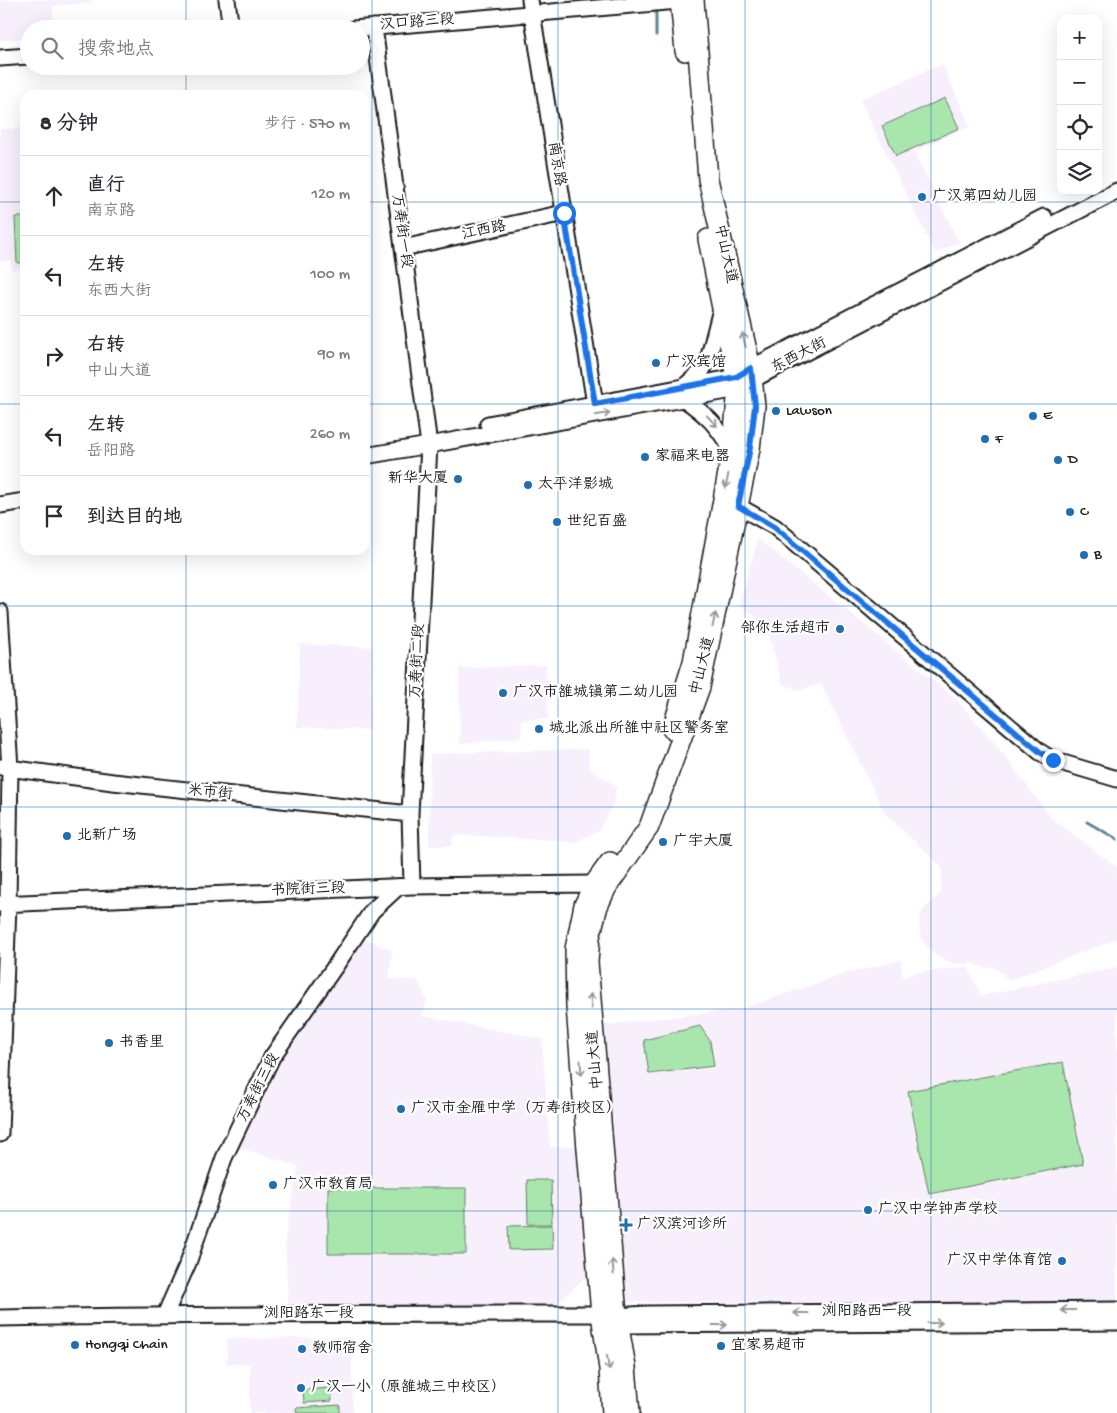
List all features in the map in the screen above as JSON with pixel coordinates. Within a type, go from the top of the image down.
[{"type":"main road","name":"中山大道","points":[[600,886],[649,827],[700,687],[750,448],[755,406],[744,378],[722,305],[697,183],[686,0]]},
{"type":"main road","name":"中山大道","points":[[612,1318],[588,962],[590,937],[598,906],[600,886],[619,851],[640,819],[693,662],[744,378],[708,179],[686,0]]},
{"type":"main road","points":[[612,1318],[608,1369],[612,1413]]},
{"type":"main road","points":[[612,1318],[626,1367],[630,1413]]},
{"type":"street","points":[[227,0],[229,20]]},
{"type":"street","name":"汉口路三段","points":[[370,27],[531,7],[686,0]]},
{"type":"street","name":"南京路","points":[[531,7],[595,404]]},
{"type":"street","name":"万寿街一段","points":[[374,27],[428,441]]},
{"type":"street","points":[[0,58],[20,57]]},
{"type":"street","points":[[1102,187],[1117,180]]},
{"type":"street","name":"东西大街","points":[[370,446],[428,441],[684,393],[744,378],[1117,191]]},
{"type":"street","name":"东西大街","points":[[744,378],[1087,195]]},
{"type":"street","name":"江西路","points":[[403,248],[564,213]]},
{"type":"street","points":[[722,305],[708,360],[684,393],[716,424],[732,451]]},
{"type":"street","name":"东西大街","points":[[370,455],[595,404],[684,393]]},
{"type":"street","name":"万寿街二段","points":[[405,886],[428,441]]},
{"type":"street","points":[[0,505],[20,502]]},
{"type":"street","points":[[738,506],[774,527],[1040,752],[1053,760],[1117,779]]},
{"type":"street","points":[[0,515],[20,512]]},
{"type":"street","points":[[0,612],[5,768],[0,1134]]},
{"type":"street","name":"米市街","points":[[5,768],[112,782],[410,814]]},
{"type":"street","name":"书院街三段","points":[[4,904],[405,886],[600,886]]},
{"type":"street","name":"万寿街三段","points":[[166,1315],[188,1263],[224,1158],[272,1057],[372,911],[405,886]]},
{"type":"street","name":"浏阳路西一段","points":[[612,1318],[656,1314],[1117,1310]]},
{"type":"street","name":"浏阳路东一段","points":[[0,1318],[166,1315],[612,1318]]},
{"type":"street","points":[[612,1318],[1117,1322]]},
{"type":"shaded area","points":[[0,0],[91,0],[91,3],[53,6],[54,20],[20,20],[20,39],[0,40]]},
{"type":"shaded area","name":"广汉第四幼儿园","points":[[942,64],[970,126],[914,152],[959,242],[935,253],[860,100]]},
{"type":"shaded area","points":[[20,128],[20,269],[12,270],[11,260],[0,261],[0,129]]},
{"type":"shaded area","points":[[758,539],[954,697],[999,748],[1051,818],[1117,867],[1117,939],[1009,980],[995,967],[984,968],[975,964],[955,964],[937,957],[927,947],[921,938],[919,922],[923,910],[941,893],[942,867],[886,815],[821,684],[800,690],[782,684],[767,626],[739,604]]},
{"type":"shaded area","points":[[300,644],[373,647],[370,730],[297,727]]},
{"type":"shaded area","name":"广汉市雒城镇第二幼儿园","points":[[546,665],[548,719],[521,720],[522,737],[460,744],[459,668]]},
{"type":"shaded area","points":[[588,749],[589,768],[616,786],[614,803],[599,831],[573,843],[554,840],[453,835],[452,846],[429,846],[430,754]]},
{"type":"shaded area","name":"广汉市金雁中学（万寿街校区）","points":[[363,938],[392,950],[389,979],[417,980],[427,1000],[423,1016],[542,1039],[550,1147],[581,1146],[590,1272],[555,1306],[288,1307],[285,1237],[298,1166],[240,1148],[271,1072],[309,1014]]},
{"type":"shaded area","name":"广汉中学钟声学校","points":[[901,960],[903,977],[918,972],[968,966],[981,996],[1117,967],[1117,1303],[627,1302],[603,1025],[740,1009],[848,973]]},
{"type":"shaded area","name":"广汉一小（原雒城三中校区）","points":[[351,1337],[353,1413],[250,1413],[250,1364],[227,1364],[227,1339]]},
{"type":"green space","points":[[945,98],[959,128],[896,156],[882,126]]},
{"type":"green space","points":[[15,217],[20,217],[20,263],[17,263]]},
{"type":"green space","points":[[700,1026],[710,1041],[714,1066],[649,1074],[644,1040]]},
{"type":"green space","points":[[1063,1062],[1083,1164],[929,1194],[908,1091]]},
{"type":"green space","points":[[527,1180],[551,1180],[552,1224],[528,1224]]},
{"type":"green space","points":[[328,1188],[466,1188],[466,1254],[328,1254]]},
{"type":"green space","points":[[552,1225],[553,1249],[509,1250],[508,1226]]},
{"type":"green space","points":[[331,1388],[332,1401],[304,1403],[303,1390]]},
{"type":"green space","points":[[340,1405],[340,1413],[297,1413],[296,1408]]},
{"type":"waterway","points":[[656,13],[656,35]]},
{"type":"waterway","points":[[1087,822],[1117,839]]},
{"type":"place","name":"广汉第四幼儿园","points":[[922,197]]},
{"type":"place","name":"广汉宾馆","points":[[656,363]]},
{"type":"place","name":"Lawson","points":[[776,411]]},
{"type":"place","name":"E","points":[[1033,416]]},
{"type":"place","name":"F","points":[[985,439]]},
{"type":"place","name":"家福来电器","points":[[645,457]]},
{"type":"place","name":"D","points":[[1058,460]]},
{"type":"place","name":"新华大厦","points":[[458,479]]},
{"type":"place","name":"太平洋影城","points":[[528,485]]},
{"type":"place","name":"C","points":[[1070,512]]},
{"type":"place","name":"世纪百盛","points":[[557,522]]},
{"type":"place","name":"B","points":[[1084,555]]},
{"type":"place","name":"邻你生活超市","points":[[840,629]]},
{"type":"place","name":"广汉市雒城镇第二幼儿园","points":[[503,693]]},
{"type":"place","name":"城北派出所雒中社区警务室","points":[[539,729]]},
{"type":"place","name":"北新广场","points":[[67,836]]},
{"type":"place","name":"广宇大厦","points":[[663,842]]},
{"type":"place","name":"书香里","points":[[109,1043]]},
{"type":"place","name":"广汉市金雁中学（万寿街校区）","points":[[401,1109]]},
{"type":"place","name":"广汉市教育局","points":[[273,1185]]},
{"type":"place","name":"广汉中学钟声学校","points":[[868,1210]]},
{"type":"place","name":"广汉滨河诊所","points":[[626,1225]]},
{"type":"place","name":"广汉中学体育馆","points":[[1062,1261]]},
{"type":"place","name":"Hongqi Chain","points":[[75,1345]]},
{"type":"place","name":"宜家易超市","points":[[721,1346]]},
{"type":"place","name":"教师宿舍","points":[[302,1349]]},
{"type":"place","name":"广汉一小（原雒城三中校区）","points":[[301,1388]]},
{"type":"route","points":[[564,213],[595,404],[736,377],[751,368],[755,406],[750,448],[738,506],[774,527],[1040,752],[1053,760]]}]
